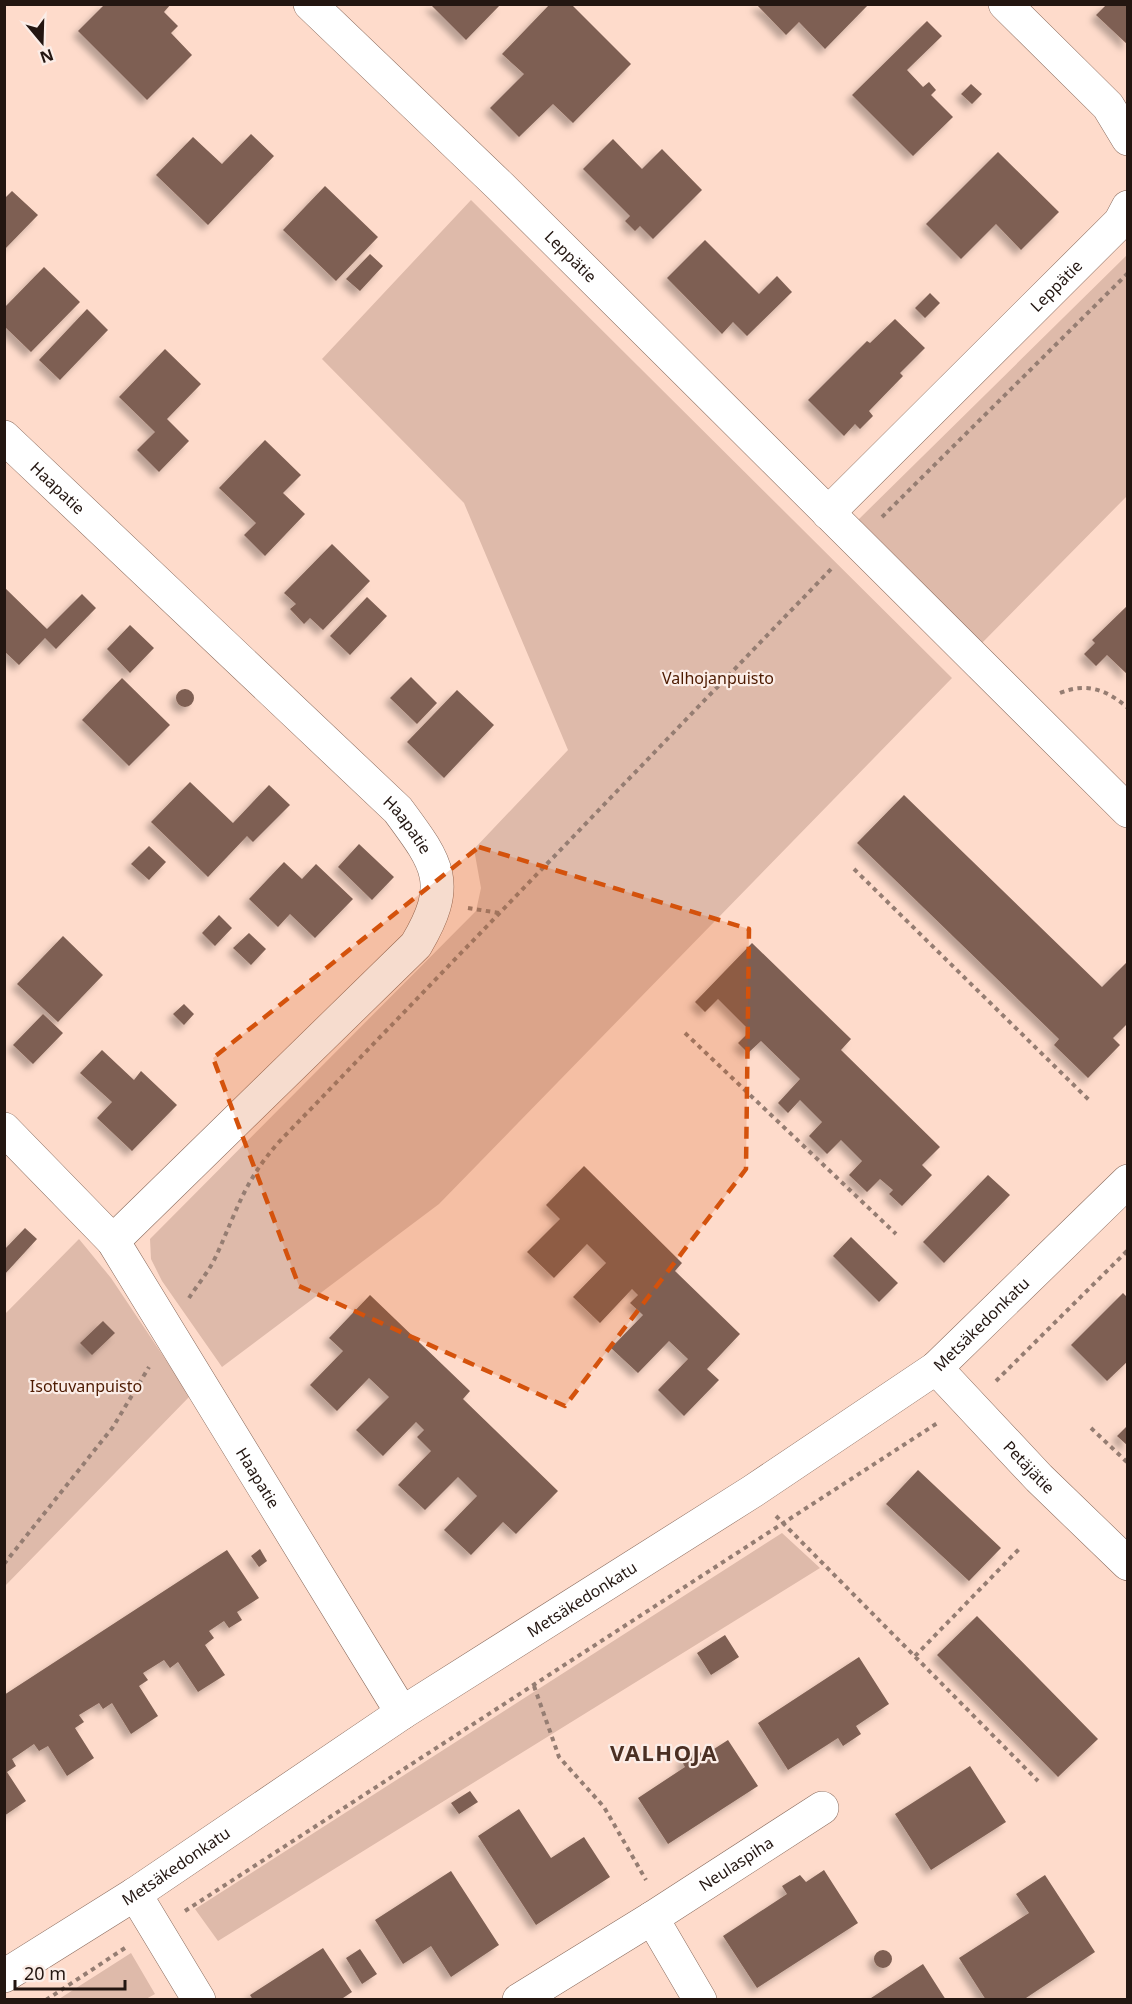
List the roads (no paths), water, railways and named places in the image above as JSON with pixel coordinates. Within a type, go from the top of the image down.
[{"type":"street","name":"Leppätie","points":[[310,4],[501,187],[856,543],[1128,811]]},
{"type":"street","points":[[1005,4],[1108,106],[1128,139]]},
{"type":"street","name":"Leppätie","points":[[828,513],[1120,222],[1128,207]]},
{"type":"street","name":"Haapatie","points":[[4,437],[398,810],[425,847],[439,884],[432,918],[416,945],[113,1240]]},
{"type":"street","name":"Haapatie","points":[[4,1129],[113,1240],[402,1713]]},
{"type":"street","name":"Metsäkedonkatu","points":[[4,1976],[135,1894],[402,1713],[753,1491],[936,1368],[1128,1181]]},
{"type":"street","name":"Petäjätie","points":[[936,1368],[1039,1478],[1128,1564]]},
{"type":"street","name":"Neulaspiha","points":[[519,2000],[657,1915],[822,1808]]},
{"type":"street","points":[[135,1894],[199,2000]]},
{"type":"street","points":[[657,1915],[700,2000]]},
{"type":"district","name":"VALHOJA","points":[[664,1753]]},
{"type":"park label","name":"Valhojanpuisto","points":[[718,678]]},
{"type":"park label","name":"Isotuvanpuisto","points":[[86,1386]]}]
